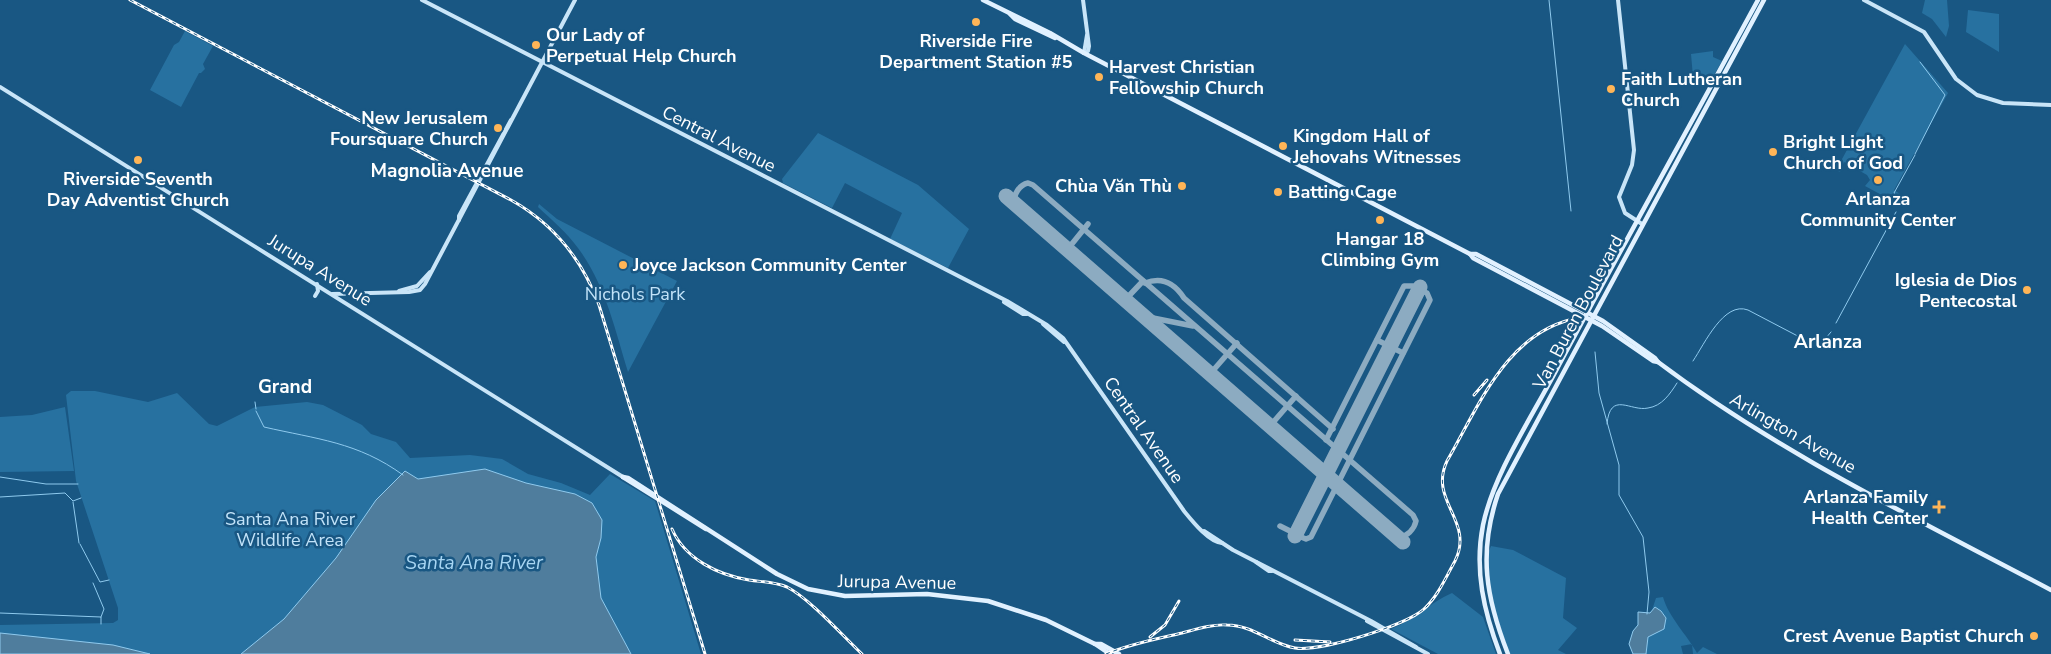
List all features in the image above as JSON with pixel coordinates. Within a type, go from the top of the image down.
[{"type":"main road","name":"Central Avenue","points":[[422,0],[1043,324],[1064,342],[1178,504],[1212,540],[1366,621],[1383,632],[1428,654]]},
{"type":"main road","points":[[332,294],[398,292],[418,288],[432,271],[575,0]]},
{"type":"main road","name":"Arlington Avenue","points":[[983,0],[1037,31],[1057,38],[1470,254],[1476,254],[1589,316],[1646,351],[1658,362],[1761,433],[2051,590]]},
{"type":"main road","points":[[1083,0],[1089,46],[1088,51],[1084,53]]},
{"type":"main road","points":[[1618,0],[1634,150],[1630,168],[1619,197],[1625,213],[1640,222]]},
{"type":"main road","points":[[1864,0],[1924,32],[1956,79],[1977,95],[2003,103],[2051,104]]},
{"type":"main road","name":"Van Buren Boulevard","points":[[1508,654],[1493,616],[1487,585],[1486,563],[1490,522],[1502,485],[1589,316],[1605,292],[1610,277],[1761,1]]},
{"type":"main road","name":"Jurupa Avenue","points":[[0,88],[346,302],[790,581],[818,592],[845,596],[934,594],[988,601],[1046,620],[1095,644],[1110,654]]},
{"type":"main road","name":"Van Buren Boulevard","points":[[1500,654],[1484,609],[1480,586],[1480,550],[1485,516],[1497,482],[1612,274],[1618,258],[1640,222]]},
{"type":"main road","points":[[315,296],[317,284]]},
{"type":"main road","points":[[346,302],[349,293]]},
{"type":"main road","name":"Arlington Avenue","points":[[1589,316],[1653,361],[1658,362]]},
{"type":"main road","points":[[1634,347],[1644,353],[1646,351]]},
{"type":"main road","name":"Jurupa Avenue","points":[[1095,644],[1101,644],[1119,654]]},
{"type":"green space","points":[[1925,0],[1947,0],[1949,26],[1946,37],[1932,19],[1922,13]]},
{"type":"green space","points":[[1968,10],[1999,14],[1999,52],[1966,32]]},
{"type":"green space","points":[[185,31],[213,46],[203,64],[205,69],[199,73],[181,107],[150,90],[174,45],[179,42]]},
{"type":"green space","points":[[1905,44],[1948,93],[1894,190],[1906,198],[1902,206],[1865,186],[1870,180],[1867,175],[1844,162],[1840,172],[1836,170]]},
{"type":"green space","points":[[1713,51],[1713,57],[1722,61],[1714,75],[1693,77],[1691,54]]},
{"type":"green space","points":[[818,133],[918,185],[969,229],[948,268],[890,239],[902,213],[845,183],[832,208],[783,183],[782,179]]},
{"type":"green space","name":"Nichols Park","points":[[539,204],[557,219],[677,281],[628,372],[614,323],[595,277],[574,242],[538,207]]},
{"type":"green space","name":"Santa Ana River Wildlife Area","points":[[71,391],[95,391],[148,402],[177,393],[209,424],[217,426],[255,407],[307,402],[323,405],[362,425],[371,434],[396,442],[410,458],[470,455],[502,459],[528,474],[561,483],[590,495],[610,474],[655,501],[701,654],[0,654],[0,625],[113,623],[118,620],[118,608],[76,481],[66,395]]},
{"type":"green space","points":[[65,407],[74,471],[0,472],[0,417],[32,415]]},
{"type":"green space","points":[[1491,546],[1513,550],[1566,578],[1563,618],[1577,628],[1558,650],[1566,654],[1510,654],[1497,616],[1489,584],[1488,557]]},
{"type":"green space","points":[[1452,593],[1483,617],[1496,654],[1438,654],[1391,629],[1408,621],[1436,601]]},
{"type":"green space","points":[[1663,597],[1669,611],[1691,644],[1681,646],[1683,654],[1646,654],[1648,637],[1664,628],[1666,618],[1655,607],[1652,610],[1656,598]]},
{"type":"green space","points":[[1692,645],[1697,653],[1703,647],[1717,654],[1693,654]]},
{"type":"water","name":"Santa Ana River","points":[[485,469],[526,483],[575,494],[592,503],[602,520],[601,538],[596,557],[601,598],[631,654],[241,654],[284,619],[336,558],[376,500],[405,471],[418,479]]},
{"type":"water","points":[[1655,607],[1666,618],[1664,629],[1648,637],[1646,654],[1633,654],[1629,644],[1633,631],[1638,625],[1638,612],[1650,613]]},
{"type":"water","points":[[0,633],[113,645],[150,654],[0,654]]},
{"type":"waterway","points":[[1549,0],[1571,211]]},
{"type":"waterway","points":[[1915,154],[1945,95],[1920,62]]},
{"type":"waterway","points":[[1900,204],[1899,199],[1894,193],[1915,155]]},
{"type":"waterway","points":[[1836,323],[1896,212]]},
{"type":"waterway","points":[[1693,361],[1723,317],[1739,309],[1748,310],[1811,343],[1825,339],[1831,332]]},
{"type":"waterway","points":[[1595,352],[1599,393],[1619,465],[1619,495],[1643,537],[1649,592],[1647,614]]},
{"type":"waterway","points":[[1607,424],[1612,408],[1617,405],[1641,408],[1653,407],[1665,399],[1677,383]]},
{"type":"waterway","points":[[255,402],[256,409]]},
{"type":"waterway","points":[[256,411],[264,427],[353,448],[370,455],[403,475]]},
{"type":"waterway","points":[[0,477],[46,484],[78,484]]},
{"type":"waterway","points":[[0,497],[65,493],[73,501],[81,498]]},
{"type":"waterway","points":[[73,502],[79,543]]},
{"type":"waterway","points":[[80,544],[100,582],[109,580]]},
{"type":"waterway","points":[[93,583],[104,609],[101,617]]},
{"type":"waterway","points":[[0,613],[101,617],[101,624]]},
{"type":"taxiway","points":[[1014,203],[1016,193],[1020,188],[1028,183],[1033,185],[1413,515],[1416,521],[1414,527],[1407,534],[1398,538]]},
{"type":"taxiway","points":[[1067,250],[1088,224]]},
{"type":"taxiway","points":[[1145,283],[1157,280],[1172,285],[1184,298],[1333,429]]},
{"type":"taxiway","points":[[1125,300],[1143,281]]},
{"type":"taxiway","points":[[1296,535],[1306,539],[1311,537],[1430,300],[1427,293],[1422,291],[1416,295],[1413,286],[1404,286],[1326,440]]},
{"type":"taxiway","points":[[1143,316],[1193,326]]},
{"type":"taxiway","points":[[1377,340],[1403,353]]},
{"type":"taxiway","points":[[1210,374],[1237,343]]},
{"type":"taxiway","points":[[1270,426],[1296,396]]},
{"type":"taxiway","points":[[1280,526],[1296,534]]},
{"type":"runway","points":[[1006,196],[1403,542]]},
{"type":"runway","points":[[1295,536],[1420,287]]},
{"type":"railway","points":[[130,0],[511,200],[540,220],[565,244],[584,273],[599,305],[705,654]]},
{"type":"railway","points":[[1106,654],[1143,642],[1221,625],[1245,628],[1278,643],[1295,648],[1323,646],[1381,630],[1414,616],[1424,609],[1441,586],[1455,561],[1460,547],[1460,534],[1443,488],[1443,475],[1447,461],[1484,395],[1514,354],[1532,338],[1553,326],[1578,318]]},
{"type":"railway","points":[[1474,395],[1487,380]]},
{"type":"railway","points":[[672,529],[685,549],[714,570],[737,578],[787,587],[816,608],[862,654]]},
{"type":"railway","points":[[1150,637],[1165,625],[1179,601]]},
{"type":"railway","points":[[1295,640],[1330,642]]},
{"type":"place","name":"Riverside Fire Department Station #5","points":[[976,22]]},
{"type":"place","name":"Our Lady of Perpetual Help Church","points":[[536,45]]},
{"type":"place","name":"Harvest Christian Fellowship Church","points":[[1099,77]]},
{"type":"place","name":"Faith Lutheran Church","points":[[1611,89]]},
{"type":"place","name":"New Jerusalem Foursquare Church","points":[[498,128]]},
{"type":"place","name":"Kingdom Hall of Jehovahs Witnesses","points":[[1283,146]]},
{"type":"place","name":"Bright Light Church of God","points":[[1773,152]]},
{"type":"place","name":"Riverside Seventh Day Adventist Church","points":[[138,160]]},
{"type":"place","name":"Arlanza Community Center","points":[[1878,180]]},
{"type":"place","name":"Chùa Văn Thù","points":[[1182,186]]},
{"type":"place","name":"Batting Cage","points":[[1278,192]]},
{"type":"place","name":"Hangar 18 Climbing Gym","points":[[1380,220]]},
{"type":"place","name":"Joyce Jackson Community Center","points":[[623,265]]},
{"type":"place","name":"Iglesia de Dios Pentecostal","points":[[2027,290]]},
{"type":"place","name":"Arlanza Family Health Center","points":[[1939,507]]},
{"type":"place","name":"Crest Avenue Baptist Church","points":[[2034,636]]},
{"type":"district","name":"Magnolia Avenue","points":[[447,170]]},
{"type":"district","name":"Arlanza","points":[[1828,341]]},
{"type":"district","name":"Grand","points":[[285,386]]}]
